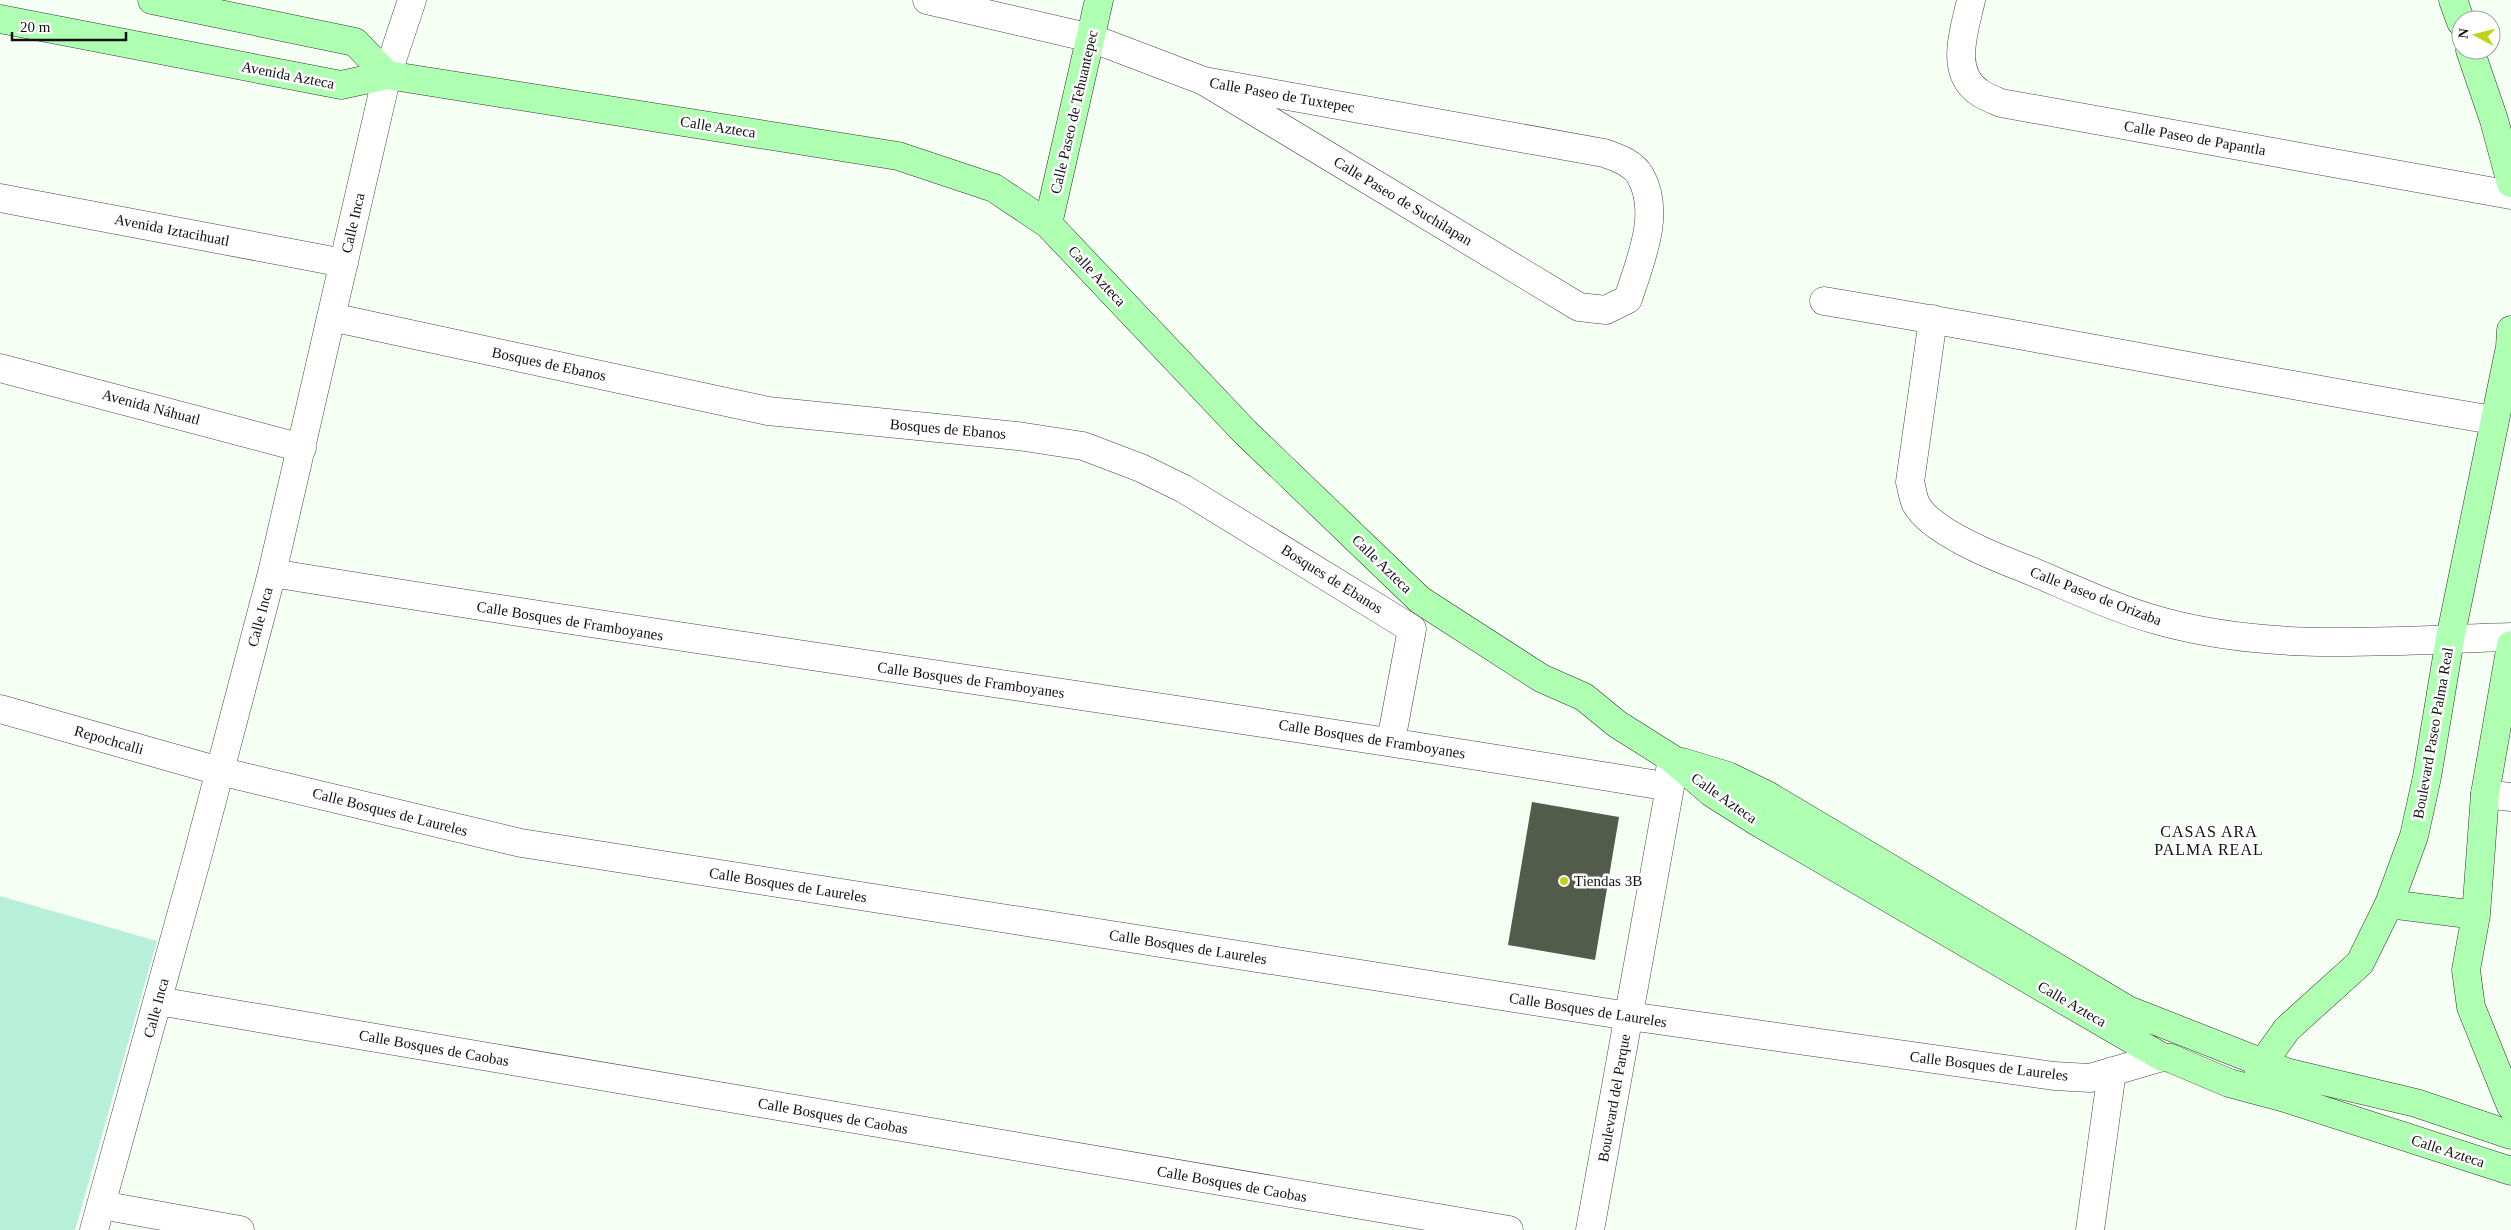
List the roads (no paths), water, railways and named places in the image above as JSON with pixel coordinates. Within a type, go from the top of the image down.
[{"type":"street","points":[[152,0],[355,42],[386,74]]},
{"type":"street","name":"Calle Inca","points":[[97,1218],[158,1001],[272,573],[386,74],[412,0]]},
{"type":"street","name":"Calle Paseo de Tuxtepec","points":[[927,0],[1091,38],[1204,81],[1604,153],[1624,160],[1640,174],[1648,200],[1647,239],[1628,299],[1606,310]]},
{"type":"street","name":"Calle Paseo de Tehuantepec","points":[[1048,224],[1099,0]]},
{"type":"street","name":"Calle Paseo de Papantla","points":[[1971,0],[1960,52],[1966,78],[1979,93],[2001,103],[2511,196]]},
{"type":"street","name":"Avenida Azteca","points":[[0,18],[341,85],[386,74]]},
{"type":"street","points":[[2473,60],[2494,120],[2511,183]]},
{"type":"street","name":"Calle Azteca","points":[[386,74],[898,156],[994,188],[1048,224],[1245,432],[1420,600],[1541,678],[1584,697],[1617,724],[1671,758],[1712,793],[1763,825],[2162,1058],[2170,1058],[2229,1083],[2254,1089],[2511,1171]]},
{"type":"street","name":"Calle Paseo de Suchilapan","points":[[1204,81],[1579,307],[1606,310]]},
{"type":"street","name":"Avenida Iztacihuatl","points":[[0,198],[344,264]]},
{"type":"street","points":[[1824,301],[1933,319],[2305,389],[2493,420]]},
{"type":"street","name":"Bosques de Ebanos","points":[[331,317],[768,411],[1018,436],[1083,446],[1141,468],[1184,489],[1412,628]]},
{"type":"street","name":"Calle Paseo de Orizaba","points":[[1933,319],[1910,482],[1916,504],[1930,520],[1958,538],[2014,565],[2160,621],[2271,641],[2337,643],[2511,637]]},
{"type":"street","name":"Boulevard Paseo Palma Real","points":[[2254,1089],[2262,1064],[2287,1029],[2360,963],[2388,904],[2414,836],[2427,777],[2450,639],[2493,420],[2510,347],[2511,330]]},
{"type":"street","name":"Avenida Náhuatl","points":[[0,368],[302,448]]},
{"type":"street","name":"Calle Bosques de Framboyanes","points":[[272,573],[558,620],[1391,741],[1670,787]]},
{"type":"street","points":[[1391,741],[1412,628],[1420,614],[1420,600]]},
{"type":"street","points":[[2511,645],[2498,795],[2466,970],[2471,1006],[2511,1106]]},
{"type":"street","name":"Repochcalli","points":[[0,709],[219,770]]},
{"type":"street","name":"Calle Azteca","points":[[1671,758],[1728,776],[1767,795],[2128,1010],[2286,1072],[2416,1103],[2511,1134]]},
{"type":"street","name":"Boulevard del Parque","points":[[1590,1230],[1670,787],[1671,758]]},
{"type":"street","name":"Calle Bosques de Laureles","points":[[219,770],[521,843],[1629,1016],[2054,1076],[2090,1078],[2162,1058]]},
{"type":"street","points":[[2388,904],[2476,915]]},
{"type":"street","name":"Calle Bosques de Caobas","points":[[158,1001],[1509,1230]]},
{"type":"street","points":[[2090,1230],[2112,1071]]},
{"type":"street","points":[[97,1218],[240,1230]]},
{"type":"place","name":"Tiendas 3B","points":[[1564,881]]},
{"type":"district","name":"CASAS ARA PALMA REAL","points":[[2209,840]]}]
